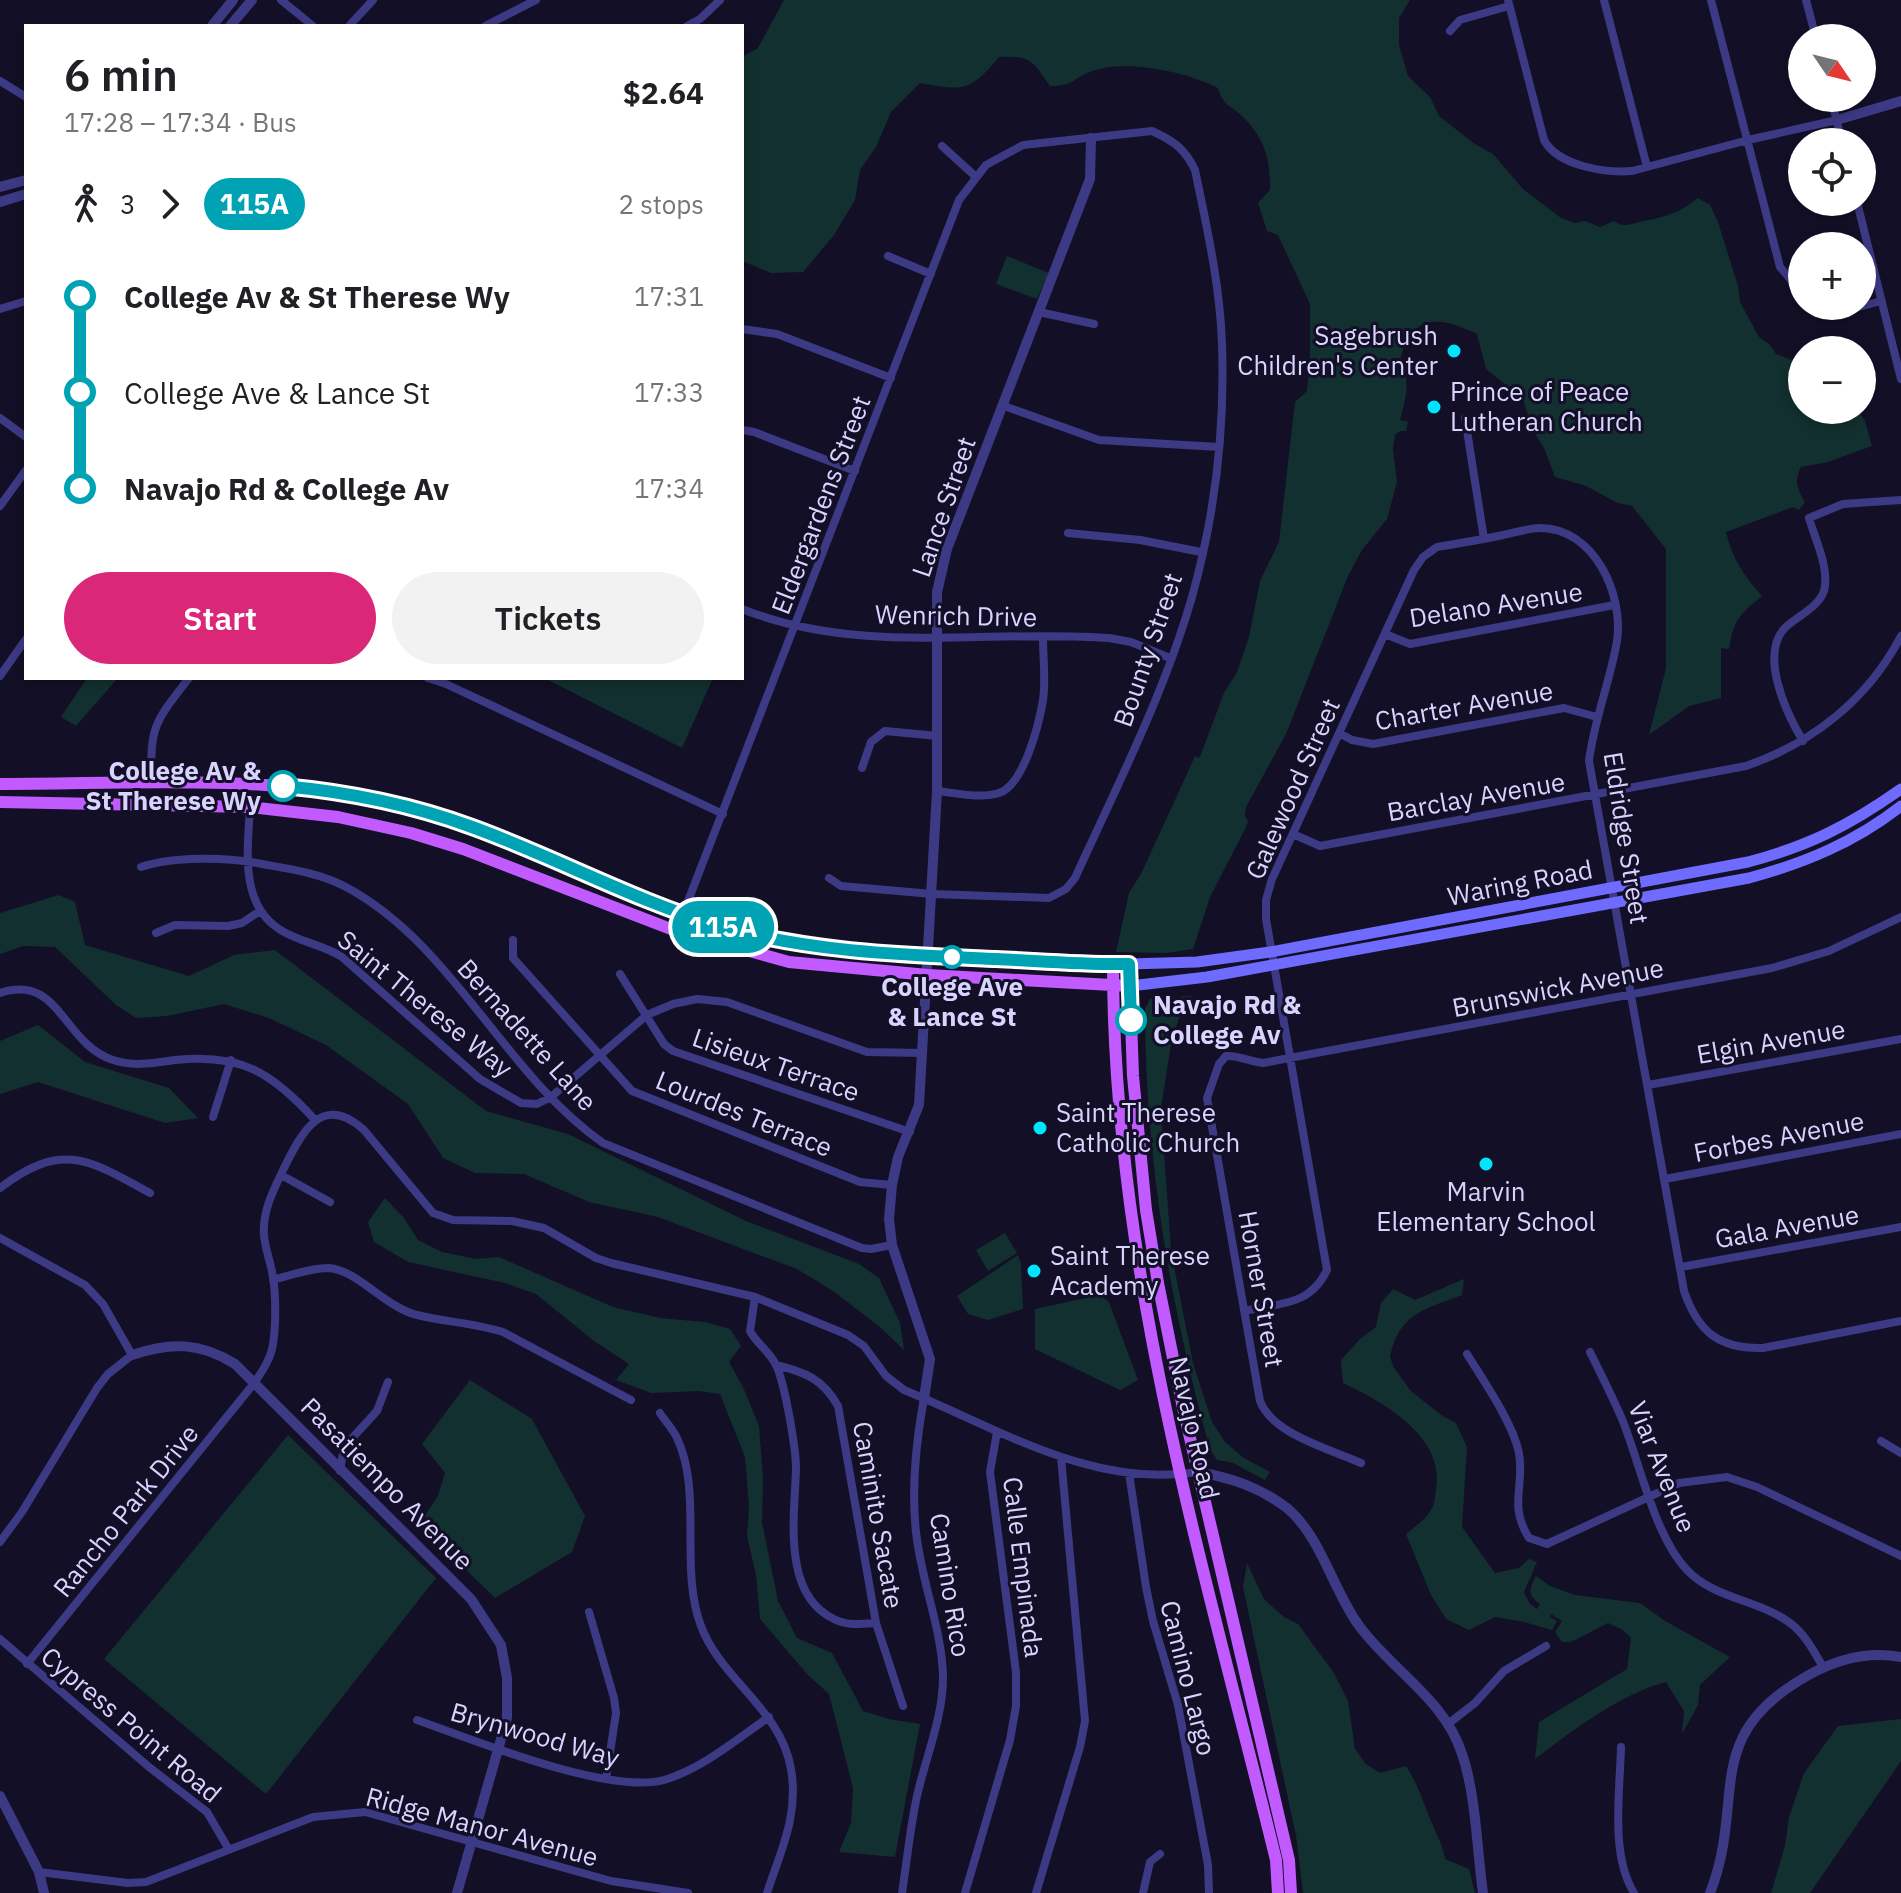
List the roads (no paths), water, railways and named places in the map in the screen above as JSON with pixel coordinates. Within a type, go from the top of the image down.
[{"type":"main road","points":[[0,784],[251,782],[338,791],[389,801],[472,827],[683,914],[795,943],[928,956],[1129,964]]},
{"type":"main road","name":"Waring Road","points":[[1129,964],[1197,962],[1270,952],[1748,862],[1824,837],[1901,789]]},
{"type":"main road","points":[[0,802],[250,807],[338,817],[411,833],[463,849],[676,931],[789,962],[928,975],[1130,986]]},
{"type":"main road","name":"Waring Road","points":[[1130,986],[1273,966],[1749,878],[1787,868],[1832,850],[1882,822],[1901,806]]},
{"type":"main road","name":"Navajo Road","points":[[1113,964],[1116,1077],[1130,1211],[1181,1474],[1276,1860],[1278,1893]]},
{"type":"main road","name":"Navajo Road","points":[[1129,964],[1133,1076],[1146,1210],[1198,1472],[1289,1860],[1291,1893]]},
{"type":"main road","points":[[1158,1366],[1174,1362]]},
{"type":"street","points":[[214,24],[233,0]]},
{"type":"street","points":[[232,24],[252,0]]},
{"type":"street","points":[[281,0],[311,24]]},
{"type":"street","points":[[351,24],[373,0]]},
{"type":"street","points":[[489,24],[536,0]]},
{"type":"street","points":[[691,24],[720,0]]},
{"type":"street","points":[[1604,0],[1647,167]]},
{"type":"street","points":[[1711,0],[1780,267],[1788,276]]},
{"type":"street","points":[[1806,0],[1812,24]]},
{"type":"street","points":[[1450,31],[1460,20],[1508,3],[1544,140],[1555,154],[1566,161],[1615,171],[1647,167],[1901,101]]},
{"type":"street","points":[[0,81],[24,96]]},
{"type":"street","points":[[1835,112],[1839,128]]},
{"type":"street","name":"Eldergardens Street","points":[[683,914],[959,200],[975,176],[1001,155],[1033,143],[1152,131],[1180,146],[1195,170]]},
{"type":"street","name":"Lance Street","points":[[928,956],[937,791],[937,592],[940,576],[947,549],[1090,179],[1091,138]]},
{"type":"street","points":[[942,146],[975,176]]},
{"type":"street","name":"Bounty Street","points":[[829,878],[841,886],[932,894],[1049,898],[1066,889],[1075,878],[1145,724],[1170,658],[1191,597],[1217,475],[1223,395],[1221,326],[1217,281],[1195,170]]},
{"type":"street","points":[[0,187],[24,181]]},
{"type":"street","points":[[0,202],[24,195]]},
{"type":"street","points":[[1860,216],[1901,379]]},
{"type":"street","points":[[888,256],[931,274]]},
{"type":"street","points":[[1876,302],[1881,301]]},
{"type":"street","points":[[0,309],[24,302]]},
{"type":"street","points":[[1039,312],[1094,324]]},
{"type":"street","points":[[744,329],[777,334],[891,378]]},
{"type":"street","points":[[1004,406],[1099,440],[1219,447]]},
{"type":"street","points":[[0,418],[24,436]]},
{"type":"street","points":[[1465,418],[1484,539]]},
{"type":"street","points":[[744,430],[855,471]]},
{"type":"street","points":[[0,506],[24,473]]},
{"type":"street","points":[[1803,741],[1783,700],[1773,653],[1781,632],[1818,601],[1824,589],[1824,572],[1809,518],[1843,504],[1901,500]]},
{"type":"street","name":"Eldridge Street","points":[[1414,570],[1423,557],[1437,547],[1539,528],[1558,531],[1578,540],[1605,570],[1618,622],[1617,641],[1589,761],[1691,1312],[1705,1330],[1733,1346],[1763,1348],[1901,1321]]},
{"type":"street","points":[[1068,533],[1140,540],[1201,552]]},
{"type":"street","name":"Galewood Street","points":[[1244,1311],[1307,1296],[1319,1286],[1327,1270],[1270,952],[1266,900],[1272,879],[1414,570]]},
{"type":"street","name":"Delano Avenue","points":[[1385,634],[1410,644],[1614,605]]},
{"type":"street","name":"Wenrich Drive","points":[[744,610],[796,625],[855,634],[938,639],[1109,638],[1131,642],[1170,658]]},
{"type":"street","name":"Barclay Avenue","points":[[1293,834],[1320,846],[1746,766],[1803,741],[1853,702],[1884,665],[1901,636]]},
{"type":"street","points":[[937,791],[989,795],[1001,793],[1011,786],[1031,744],[1043,698],[1043,638]]},
{"type":"street","points":[[0,676],[24,642]]},
{"type":"street","points":[[152,784],[152,736],[160,716],[187,680]]},
{"type":"street","points":[[434,680],[723,814]]},
{"type":"street","name":"Charter Avenue","points":[[1339,733],[1352,740],[1373,744],[1564,708],[1597,717]]},
{"type":"street","points":[[862,768],[871,742],[885,731],[938,736]]},
{"type":"street","points":[[156,933],[175,925],[228,926],[242,923],[260,911],[251,888],[247,861],[250,807]]},
{"type":"street","name":"Bernadette Lane","points":[[141,867],[162,860],[247,861],[306,872],[341,885],[389,914],[416,940],[551,1097],[603,1143],[862,1248],[892,1245]]},
{"type":"street","name":"Saint Therese Way","points":[[260,911],[278,929],[325,946],[342,957],[480,1079],[521,1103],[537,1104],[551,1097]]},
{"type":"street","name":"Brunswick Avenue","points":[[1219,1064],[1226,1056],[1235,1055],[1263,1063],[1792,963],[1852,942],[1901,917]]},
{"type":"street","name":"Lourdes Terrace","points":[[513,940],[513,958],[632,1091],[860,1182],[892,1185]]},
{"type":"street","name":"Camino Rico","points":[[902,1893],[917,1797],[938,1723],[943,1685],[940,1650],[916,1533],[914,1487],[918,1435],[930,1359],[892,1245],[889,1219],[898,1157],[919,1105],[928,956]]},
{"type":"street","name":"Lisieux Terrace","points":[[620,974],[664,1044],[673,1051],[910,1132]]},
{"type":"street","points":[[0,993],[23,989],[39,992],[89,1048],[113,1060],[134,1064],[203,1057],[231,1060],[249,1067],[290,1092],[315,1120],[327,1115],[354,1120],[433,1213],[453,1220],[512,1221],[544,1228],[596,1258],[611,1263],[755,1297],[848,1335],[864,1346],[886,1376],[904,1390],[1061,1457],[1093,1467],[1129,1473],[1198,1472],[1227,1477],[1256,1487],[1289,1510],[1308,1535],[1360,1627],[1435,1706],[1448,1724],[1462,1753],[1467,1774],[1483,1893]]},
{"type":"street","points":[[551,1097],[647,1015],[673,1004],[697,999],[727,1002],[867,1052],[923,1053]]},
{"type":"street","name":"Elgin Avenue","points":[[1648,1085],[1901,1039]]},
{"type":"street","points":[[213,1117],[231,1060]]},
{"type":"street","name":"Horner Street","points":[[1219,1064],[1207,1098],[1263,1409],[1276,1426],[1361,1463]]},
{"type":"street","name":"Rancho Park Drive","points":[[27,1664],[268,1362],[273,1345],[273,1280],[264,1234],[268,1203],[302,1133],[315,1120]]},
{"type":"street","name":"Forbes Avenue","points":[[1665,1179],[1901,1134]]},
{"type":"street","points":[[0,1188],[30,1167],[64,1159],[98,1165],[150,1193]]},
{"type":"street","points":[[281,1175],[330,1202]]},
{"type":"street","name":"Gala Avenue","points":[[1681,1267],[1901,1227]]},
{"type":"street","points":[[0,1238],[85,1285],[103,1304],[132,1355],[108,1374],[97,1388],[22,1512],[0,1542]]},
{"type":"street","points":[[273,1280],[309,1270],[338,1270],[352,1276],[390,1305],[420,1316],[481,1325],[503,1332],[631,1400]]},
{"type":"street","points":[[755,1297],[750,1331],[776,1365],[790,1422],[796,1465],[793,1506],[795,1554],[803,1585],[818,1609],[834,1620],[852,1624],[876,1623]]},
{"type":"street","name":"Pasatiempo Avenue","points":[[132,1355],[165,1346],[200,1347],[235,1364],[471,1599],[501,1645],[507,1678],[507,1718],[457,1893]]},
{"type":"street","name":"Viar Avenue","points":[[1590,1352],[1622,1420],[1649,1498],[1684,1567],[1700,1582],[1793,1626],[1809,1643],[1823,1667]]},
{"type":"street","points":[[1467,1354],[1515,1442],[1520,1475],[1516,1506],[1529,1538],[1547,1544],[1679,1483],[1727,1477],[1757,1487],[1901,1556]]},
{"type":"street","name":"Caminito Sacate","points":[[776,1365],[807,1373],[829,1390],[838,1406],[876,1623],[903,1706]]},
{"type":"street","points":[[340,1471],[344,1447],[377,1411],[388,1382]]},
{"type":"street","points":[[660,1413],[677,1438],[686,1467],[693,1591],[701,1626],[711,1649],[734,1681],[769,1717],[783,1738],[791,1769],[793,1817],[767,1893]]},
{"type":"street","name":"Calle Empinada","points":[[965,1893],[1010,1740],[1016,1706],[1016,1672],[990,1472],[997,1432]]},
{"type":"street","points":[[1881,1441],[1901,1453]]},
{"type":"street","points":[[1036,1893],[1085,1721],[1061,1457]]},
{"type":"street","name":"Camino Largo","points":[[1129,1473],[1153,1621],[1181,1720],[1208,1865],[1209,1893]]},
{"type":"street","points":[[589,1612],[616,1713],[606,1779]]},
{"type":"street","name":"Cypress Point Road","points":[[0,1639],[149,1767],[207,1812],[228,1848]]},
{"type":"street","points":[[1448,1724],[1475,1703],[1504,1671],[1546,1646]]},
{"type":"street","points":[[1710,1893],[1724,1850],[1732,1768],[1744,1732],[1763,1706],[1783,1690],[1823,1667],[1871,1655],[1901,1657]]},
{"type":"street","name":"Brynwood Way","points":[[417,1720],[500,1749],[632,1784],[663,1780],[680,1774],[769,1717]]},
{"type":"street","points":[[1621,1747],[1620,1848],[1624,1877],[1634,1893]]},
{"type":"street","points":[[0,1796],[39,1872],[44,1893]]},
{"type":"street","name":"Ridge Manor Avenue","points":[[39,1872],[128,1883],[146,1882],[313,1817],[365,1812],[611,1881],[688,1893]]},
{"type":"street","points":[[1143,1893],[1150,1862],[1160,1854]]},
{"type":"place","name":"Sagebrush Children's Center","points":[[1454,351]]},
{"type":"place","name":"Prince of Peace Lutheran Church","points":[[1434,407]]},
{"type":"place","name":"College Av & St Therese Wy","points":[[283,786]]},
{"type":"place","name":"College Ave & Lance St","points":[[952,957]]},
{"type":"place","name":"Navajo Rd & College Av","points":[[1131,1020]]},
{"type":"place","name":"Saint Therese Catholic Church","points":[[1040,1128]]},
{"type":"place","name":"Marvin Elementary School","points":[[1486,1164]]},
{"type":"place","name":"Saint Therese Academy","points":[[1034,1271]]}]
